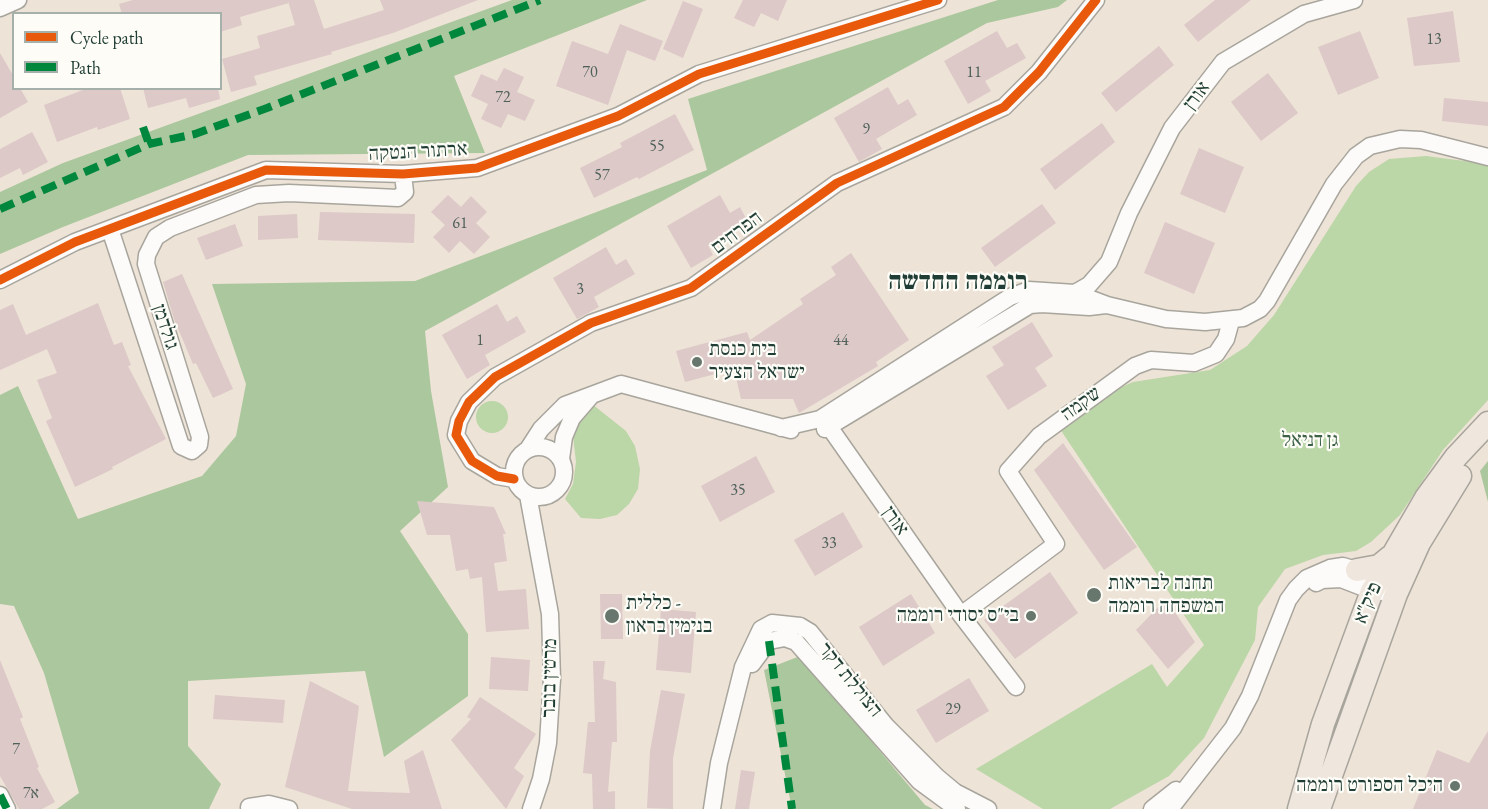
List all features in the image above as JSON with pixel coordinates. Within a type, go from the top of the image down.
[{"type":"main road","name":"פיק\"א","points":[[1299,809],[1323,724],[1371,592],[1426,498],[1456,457],[1488,423]]},
{"type":"main road","name":"פיק\"א","points":[[1318,809],[1396,594],[1419,543],[1448,494],[1488,443]]},
{"type":"main road","points":[[1371,592],[1362,598],[1353,576],[1379,566],[1390,558]]},
{"type":"main road","points":[[1286,809],[1323,724]]},
{"type":"street","points":[[0,8],[18,0]]},
{"type":"street","name":"ארתור הנטקה","points":[[0,280],[75,242],[266,170],[403,174],[477,168],[618,116],[699,74],[938,0]]},
{"type":"street","name":"הפרחים","points":[[514,479],[497,476],[472,461],[456,435],[456,428],[469,402],[495,377],[591,323],[691,288],[837,183],[1004,107],[1039,72],[1096,0]]},
{"type":"street","name":"אורן","points":[[1107,305],[1105,290],[1109,262],[1129,213],[1172,128],[1223,62],[1304,14],[1354,0]]},
{"type":"street","points":[[832,420],[1010,297],[1029,290],[1075,293],[1107,305],[1166,319],[1231,321],[1252,314],[1267,301],[1334,184],[1356,156],[1370,146],[1400,139],[1421,140],[1488,157]]},
{"type":"street","name":"גולדמן","points":[[110,229],[181,446],[192,451],[199,445],[200,437],[146,264],[147,255],[156,237],[170,228],[256,195],[289,193],[398,198],[405,192],[403,174]]},
{"type":"street","name":"אורן","points":[[1075,293],[1095,279],[1109,262]]},
{"type":"street","points":[[593,393],[572,418],[564,437],[561,459],[564,470],[563,481],[556,491],[535,496],[517,486],[514,479],[514,467],[541,429],[565,405],[593,393],[621,384],[781,428],[806,431],[832,420],[1030,305],[1089,307],[1107,305]]},
{"type":"street","name":"שקמה","points":[[961,615],[1056,544],[1008,471],[1039,436],[1135,366],[1150,360],[1194,363],[1216,354],[1226,339],[1231,321]]},
{"type":"street","name":"אורן","points":[[832,420],[961,615],[1016,687]]},
{"type":"street","points":[[480,465],[500,465],[541,446],[549,448],[561,459]]},
{"type":"street","name":"מרטין בובר","points":[[531,809],[541,779],[548,743],[552,679],[550,614],[538,546],[535,496]]},
{"type":"street","points":[[1170,809],[1233,728],[1250,696],[1277,626],[1299,598],[1322,580],[1353,576],[1371,592],[1396,594]]},
{"type":"street","name":"הצוללת דקר","points":[[712,809],[719,763],[743,667],[761,629],[772,623],[800,626],[819,641],[886,726],[937,777],[955,792],[988,809]]},
{"type":"street","name":"הצוללת דקר","points":[[734,699],[756,656],[769,641],[785,638],[796,642],[919,780],[957,809]]},
{"type":"street","points":[[1152,809],[1198,772]]},
{"type":"street","points":[[0,795],[7,809]]},
{"type":"street","points":[[249,807],[269,804],[289,809]]},
{"type":"green space","points":[[512,0],[647,0],[454,76],[485,153],[248,155],[0,254],[0,192],[63,163]]},
{"type":"green space","points":[[998,0],[1067,0],[1058,7],[987,23],[425,331],[431,391],[448,487],[400,531],[468,634],[468,696],[384,757],[365,671],[188,681],[188,746],[221,784],[209,809],[57,809],[79,793],[44,673],[14,606],[0,604],[0,395],[18,386],[78,519],[202,476],[236,436],[246,384],[212,284],[415,281],[707,170],[688,99]]},
{"type":"green space","name":"גן דניאל","points":[[1426,156],[1488,164],[1488,400],[1443,450],[1400,515],[1371,542],[1356,551],[1323,555],[1285,569],[1258,607],[1255,640],[1204,738],[1169,776],[1110,809],[1043,809],[976,769],[1152,664],[1167,687],[1204,645],[1058,426],[1101,396],[1133,382],[1210,370],[1247,346],[1274,315],[1356,186],[1369,172],[1389,159]]},
{"type":"green space","points":[[492,401],[503,406],[508,417],[503,428],[492,433],[481,428],[476,417],[481,406]]},
{"type":"green space","points":[[592,404],[626,431],[635,446],[640,469],[638,489],[629,504],[617,515],[600,519],[581,518],[565,499],[573,484],[576,462],[573,436],[577,423]]},
{"type":"green space","points":[[1488,461],[1488,502],[1480,471]]},
{"type":"green space","points":[[800,656],[925,805],[933,809],[792,809],[764,670]]},
{"type":"building","points":[[133,0],[314,0],[324,29],[384,10],[380,0],[478,0],[393,33],[331,52],[332,54],[254,76],[257,85],[231,92],[222,59],[260,48],[257,36],[295,25],[289,3],[240,17],[242,25],[222,31],[222,12],[121,12],[119,4]]},
{"type":"building","points":[[743,0],[787,0],[778,21],[761,13],[754,27],[734,18]]},
{"type":"building","points":[[1215,0],[1251,0],[1198,42],[1184,25]]},
{"type":"building","points":[[683,1],[703,9],[683,58],[663,49]]},
{"type":"building","points":[[1453,11],[1460,62],[1414,66],[1407,18]]},
{"type":"building","points":[[620,24],[663,41],[655,61],[627,50],[608,105],[556,86],[572,41],[608,54]]},
{"type":"building","points":[[997,31],[1007,48],[1017,43],[1026,58],[985,81],[991,91],[968,104],[944,61]]},
{"type":"building","points":[[1360,31],[1379,78],[1338,95],[1318,47]]},
{"type":"building","points":[[1159,46],[1174,65],[1116,112],[1101,93]]},
{"type":"building","points":[[0,53],[12,74],[12,90],[21,90],[28,102],[0,118]]},
{"type":"building","points":[[504,68],[524,77],[517,92],[535,100],[525,121],[508,114],[501,128],[481,119],[488,104],[471,96],[481,74],[497,81]]},
{"type":"building","points":[[1268,73],[1298,113],[1261,141],[1231,102]]},
{"type":"building","points":[[888,87],[898,105],[908,99],[917,115],[876,139],[882,149],[859,162],[834,118]]},
{"type":"building","points":[[83,90],[121,90],[130,119],[98,130],[97,127],[57,142],[44,105]]},
{"type":"building","points":[[144,90],[218,90],[220,99],[189,108],[186,98],[148,108]]},
{"type":"building","points":[[1444,98],[1488,102],[1488,126],[1442,121]]},
{"type":"building","points":[[675,114],[694,150],[639,179],[637,177],[594,198],[580,168],[622,147],[620,143]]},
{"type":"building","points":[[1102,123],[1115,142],[1055,190],[1040,169]]},
{"type":"building","points":[[32,132],[48,162],[23,175],[20,168],[0,178],[0,149]]},
{"type":"building","points":[[1199,148],[1244,167],[1225,213],[1180,194]]},
{"type":"building","points":[[448,195],[461,207],[471,196],[487,212],[476,223],[490,237],[474,254],[460,241],[449,253],[433,237],[445,225],[431,212]]},
{"type":"building","points":[[720,195],[730,213],[740,207],[748,222],[708,245],[713,255],[691,268],[667,226]]},
{"type":"building","points":[[1042,204],[1056,223],[995,267],[981,248]]},
{"type":"building","points":[[320,212],[415,214],[414,243],[318,240]]},
{"type":"building","points":[[297,214],[298,238],[258,240],[258,216]]},
{"type":"building","points":[[1165,222],[1215,243],[1194,294],[1144,273]]},
{"type":"building","points":[[235,224],[243,246],[206,260],[197,238]]},
{"type":"building","points":[[606,247],[616,265],[626,259],[635,274],[594,297],[599,307],[577,319],[553,278]]},
{"type":"building","points":[[851,253],[909,340],[876,362],[878,366],[799,413],[793,399],[741,399],[734,369],[685,382],[676,351],[747,332],[750,340],[803,304],[800,299],[836,275],[831,267]]},
{"type":"building","points":[[182,274],[233,389],[213,398],[196,363],[193,364],[174,319],[163,282]]},
{"type":"building","points":[[98,303],[114,345],[122,342],[131,365],[128,366],[166,439],[112,467],[113,469],[75,487],[46,421],[52,418],[37,380],[57,373],[47,349],[0,370],[0,310],[13,304],[26,335]]},
{"type":"building","points":[[497,304],[507,322],[517,316],[526,332],[485,355],[490,365],[467,379],[442,335]]},
{"type":"building","points":[[1032,322],[1053,356],[1035,368],[1047,386],[1008,410],[986,376],[1004,365],[992,347]]},
{"type":"building","points":[[1063,443],[1137,547],[1104,570],[1034,470]]},
{"type":"building","points":[[756,456],[775,492],[720,522],[701,486]]},
{"type":"building","points":[[417,501],[494,507],[506,534],[503,534],[507,561],[494,563],[498,591],[526,589],[529,629],[486,632],[482,577],[470,579],[468,569],[456,571],[450,535],[427,535]]},
{"type":"building","points":[[843,512],[863,547],[815,576],[794,540]]},
{"type":"building","name":"בי\"ס יסודי רוממה","points":[[1050,572],[1078,613],[1015,659],[984,620]]},
{"type":"building","name":"כללית - בנימין בראון","points":[[600,594],[622,594],[623,639],[601,639]]},
{"type":"building","points":[[911,594],[935,633],[883,666],[859,627]]},
{"type":"building","points":[[1166,599],[1195,642],[1168,669],[1136,630]]},
{"type":"building","points":[[661,609],[696,612],[691,673],[656,670]]},
{"type":"building","points":[[491,657],[530,660],[528,691],[489,689]]},
{"type":"building","points":[[0,660],[23,717],[20,719],[39,767],[37,768],[55,802],[42,809],[19,809],[0,776]]},
{"type":"building","points":[[593,661],[605,661],[603,679],[616,682],[617,742],[612,742],[608,792],[615,791],[615,809],[593,809],[592,774],[583,773],[588,722],[595,722]]},
{"type":"building","points":[[969,678],[989,711],[936,743],[916,710]]},
{"type":"building","points":[[310,681],[359,706],[348,791],[410,793],[404,761],[423,750],[442,809],[352,809],[285,787]]},
{"type":"building","points":[[661,690],[685,694],[673,758],[673,809],[647,808],[650,751]]},
{"type":"building","points":[[215,695],[285,700],[283,723],[213,719]]},
{"type":"building","points":[[480,697],[536,734],[514,768],[524,776],[506,809],[451,740],[471,719],[467,717]]},
{"type":"building","name":"היכל הספורט רוממה","points":[[1488,731],[1488,809],[1413,809],[1437,750],[1469,763]]},
{"type":"building","points":[[741,770],[755,772],[749,809],[735,809]]},
{"type":"marked path","points":[[0,209],[149,144],[195,134],[267,108],[540,0]]},
{"type":"marked path","points":[[143,127],[149,144]]},
{"type":"marked path","points":[[769,641],[792,809]]},
{"type":"marked path","points":[[0,795],[7,809]]},
{"type":"cycle path","points":[[0,280],[75,242],[266,170],[403,174],[477,168],[618,116],[699,74],[938,0]]},
{"type":"cycle path","points":[[514,479],[497,476],[472,461],[456,435],[459,421],[469,402],[495,377],[591,323],[691,288],[837,183],[1004,107],[1039,72],[1096,0]]},
{"type":"place","name":"בית כנסת ישראל הצעיר","points":[[697,362]]},
{"type":"place","name":"תחנה לבריאות המשפחה רוממה","points":[[1094,595]]},
{"type":"place","name":"כללית - בנימין בראון","points":[[612,616]]},
{"type":"place","name":"בי\"ס יסודי רוממה","points":[[1031,616]]},
{"type":"place","name":"היכל הספורט רוממה","points":[[1455,786]]},
{"type":"district","name":"רוממה החדשה","points":[[958,282]]}]
